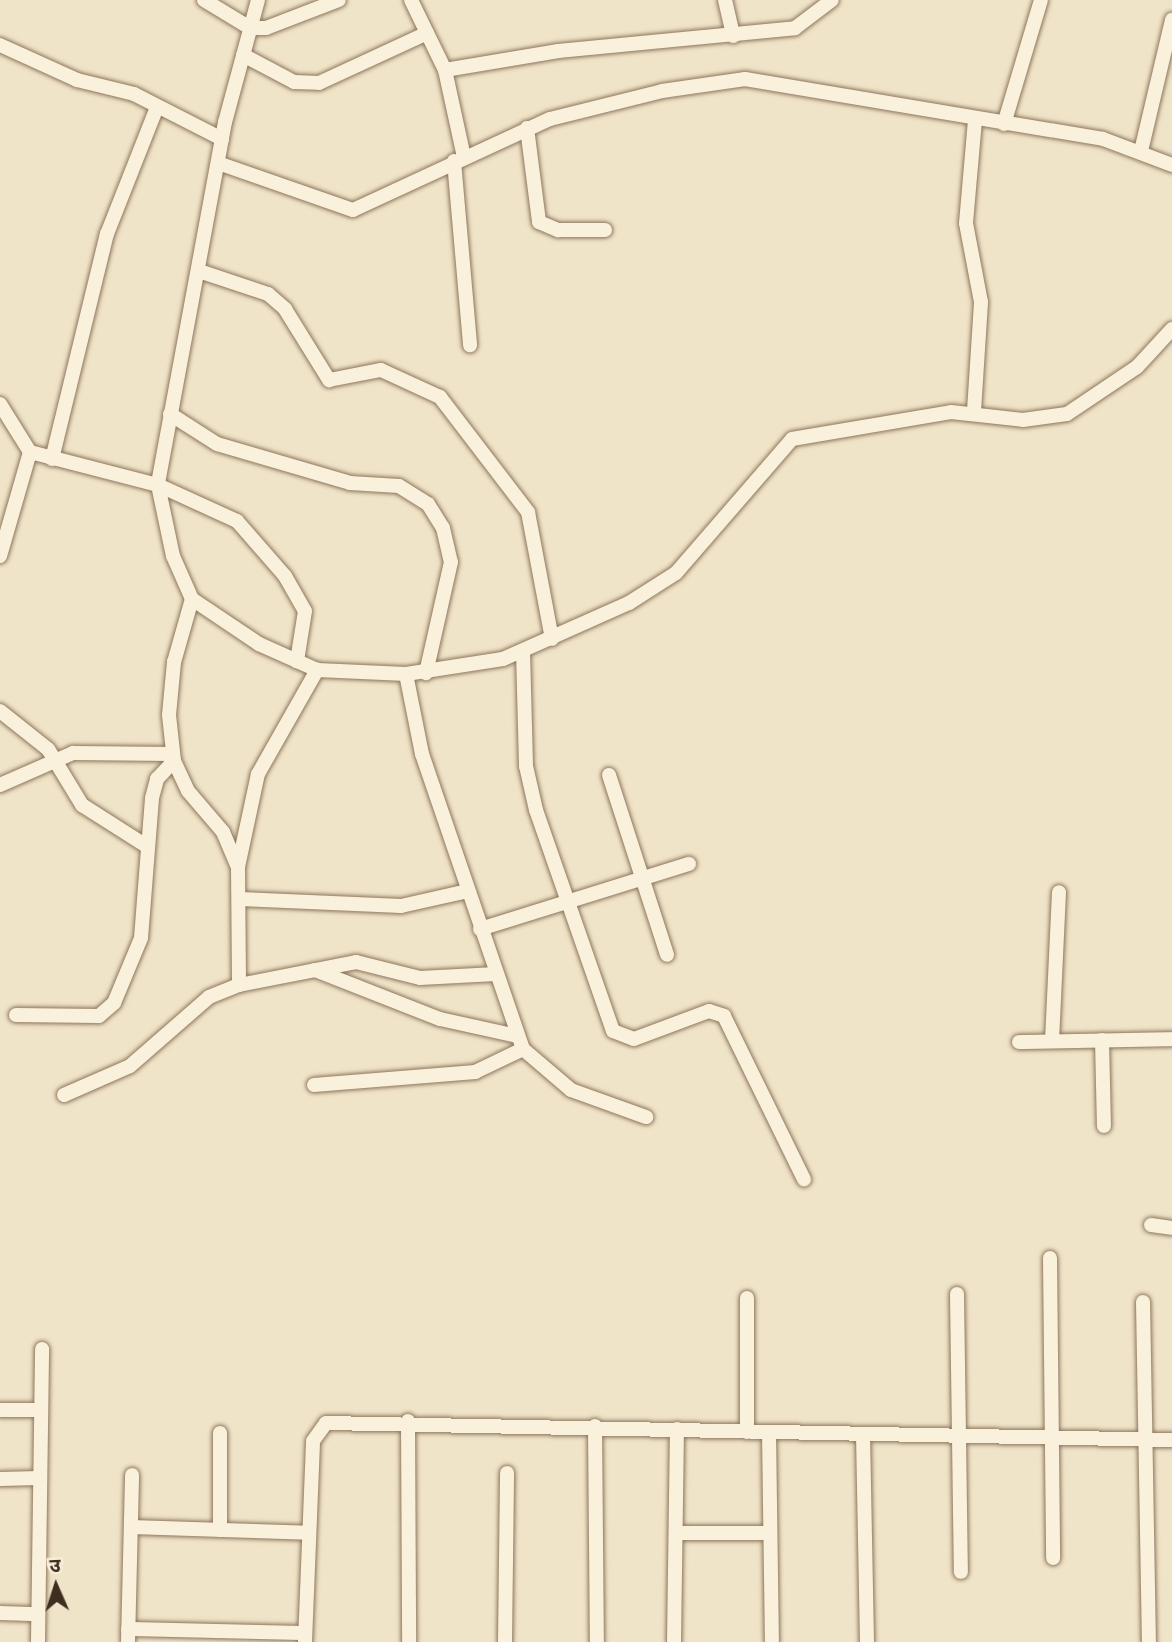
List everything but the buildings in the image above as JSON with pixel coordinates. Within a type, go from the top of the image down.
[{"type":"street","points":[[204,0],[250,28],[284,24],[339,0]]},
{"type":"street","points":[[258,0],[222,139],[158,485],[173,556],[192,599],[297,662],[317,670],[406,674],[461,670],[523,651],[552,639],[676,573],[792,439],[850,424],[974,411],[1023,419],[1067,414],[1137,367],[1172,329]]},
{"type":"street","points":[[725,0],[733,36]]},
{"type":"street","points":[[445,70],[558,51],[795,28],[832,0]]},
{"type":"street","points":[[1004,124],[1041,0]]},
{"type":"street","points":[[415,1],[445,70],[459,159],[470,345]]},
{"type":"street","points":[[1141,151],[1172,20]]},
{"type":"street","points":[[243,55],[295,82],[319,83],[427,33]]},
{"type":"street","points":[[0,45],[32,64],[115,86],[222,139]]},
{"type":"street","points":[[218,163],[353,210],[527,128],[662,91],[745,79],[1141,151],[1172,165]]},
{"type":"street","points":[[52,459],[111,222],[157,107]]},
{"type":"street","points":[[974,411],[981,302],[966,223],[975,120]]},
{"type":"street","points":[[527,128],[538,222],[558,230],[605,230]]},
{"type":"street","points":[[199,271],[268,294],[285,309],[329,380],[382,370],[440,397],[528,512],[552,639]]},
{"type":"street","points":[[0,404],[30,452],[158,485],[237,521],[285,576],[305,611],[297,662]]},
{"type":"street","points":[[170,414],[217,444],[350,483],[399,486],[422,498],[443,528],[451,562],[426,673]]},
{"type":"street","points":[[0,556],[30,452]]},
{"type":"street","points":[[192,599],[174,662],[174,757],[188,791],[223,832],[238,867]]},
{"type":"street","points":[[523,651],[526,766],[565,902],[613,1031],[634,1039],[709,1011],[724,1016],[804,1179]]},
{"type":"street","points":[[239,985],[238,867],[258,774],[317,670]]},
{"type":"street","points":[[406,674],[422,754],[520,1042],[571,1090],[646,1116]]},
{"type":"street","points":[[0,711],[30,729],[52,757],[82,805],[148,847]]},
{"type":"street","points":[[1,779],[52,757],[174,757]]},
{"type":"street","points":[[16,1015],[99,1016],[114,1003],[141,938],[148,847],[157,779],[174,757]]},
{"type":"street","points":[[609,775],[667,955]]},
{"type":"street","points":[[480,929],[689,864]]},
{"type":"street","points":[[240,898],[401,905],[468,891]]},
{"type":"street","points":[[1052,1041],[1059,892]]},
{"type":"street","points":[[64,1095],[130,1066],[209,997],[239,985],[356,962],[420,978],[496,974]]},
{"type":"street","points":[[315,970],[440,1020],[520,1042]]},
{"type":"street","points":[[1018,1042],[1172,1039]]},
{"type":"street","points":[[1102,1040],[1104,1126]]},
{"type":"street","points":[[314,1085],[465,1074],[520,1042]]},
{"type":"street","points":[[1151,1225],[1172,1228]]},
{"type":"street","points":[[1050,1258],[1054,1558]]},
{"type":"street","points":[[957,1294],[961,1572]]},
{"type":"street","points":[[747,1298],[747,1432]]},
{"type":"street","points":[[1143,1302],[1149,1642]]},
{"type":"street","points":[[38,1642],[42,1349]]},
{"type":"street","points":[[0,1410],[41,1410]]},
{"type":"street","points":[[132,1475],[128,1636],[305,1638],[308,1533],[318,1428],[340,1421],[1172,1440]]},
{"type":"street","points":[[408,1421],[409,1642]]},
{"type":"street","points":[[595,1426],[597,1642]]},
{"type":"street","points":[[674,1642],[677,1429]]},
{"type":"street","points":[[769,1432],[772,1642]]},
{"type":"street","points":[[220,1433],[220,1530]]},
{"type":"street","points":[[863,1434],[867,1642]]},
{"type":"street","points":[[505,1642],[507,1473]]},
{"type":"street","points":[[0,1479],[40,1478]]},
{"type":"street","points":[[131,1527],[308,1533]]},
{"type":"street","points":[[676,1533],[770,1533]]},
{"type":"street","points":[[0,1613],[38,1614]]}]
